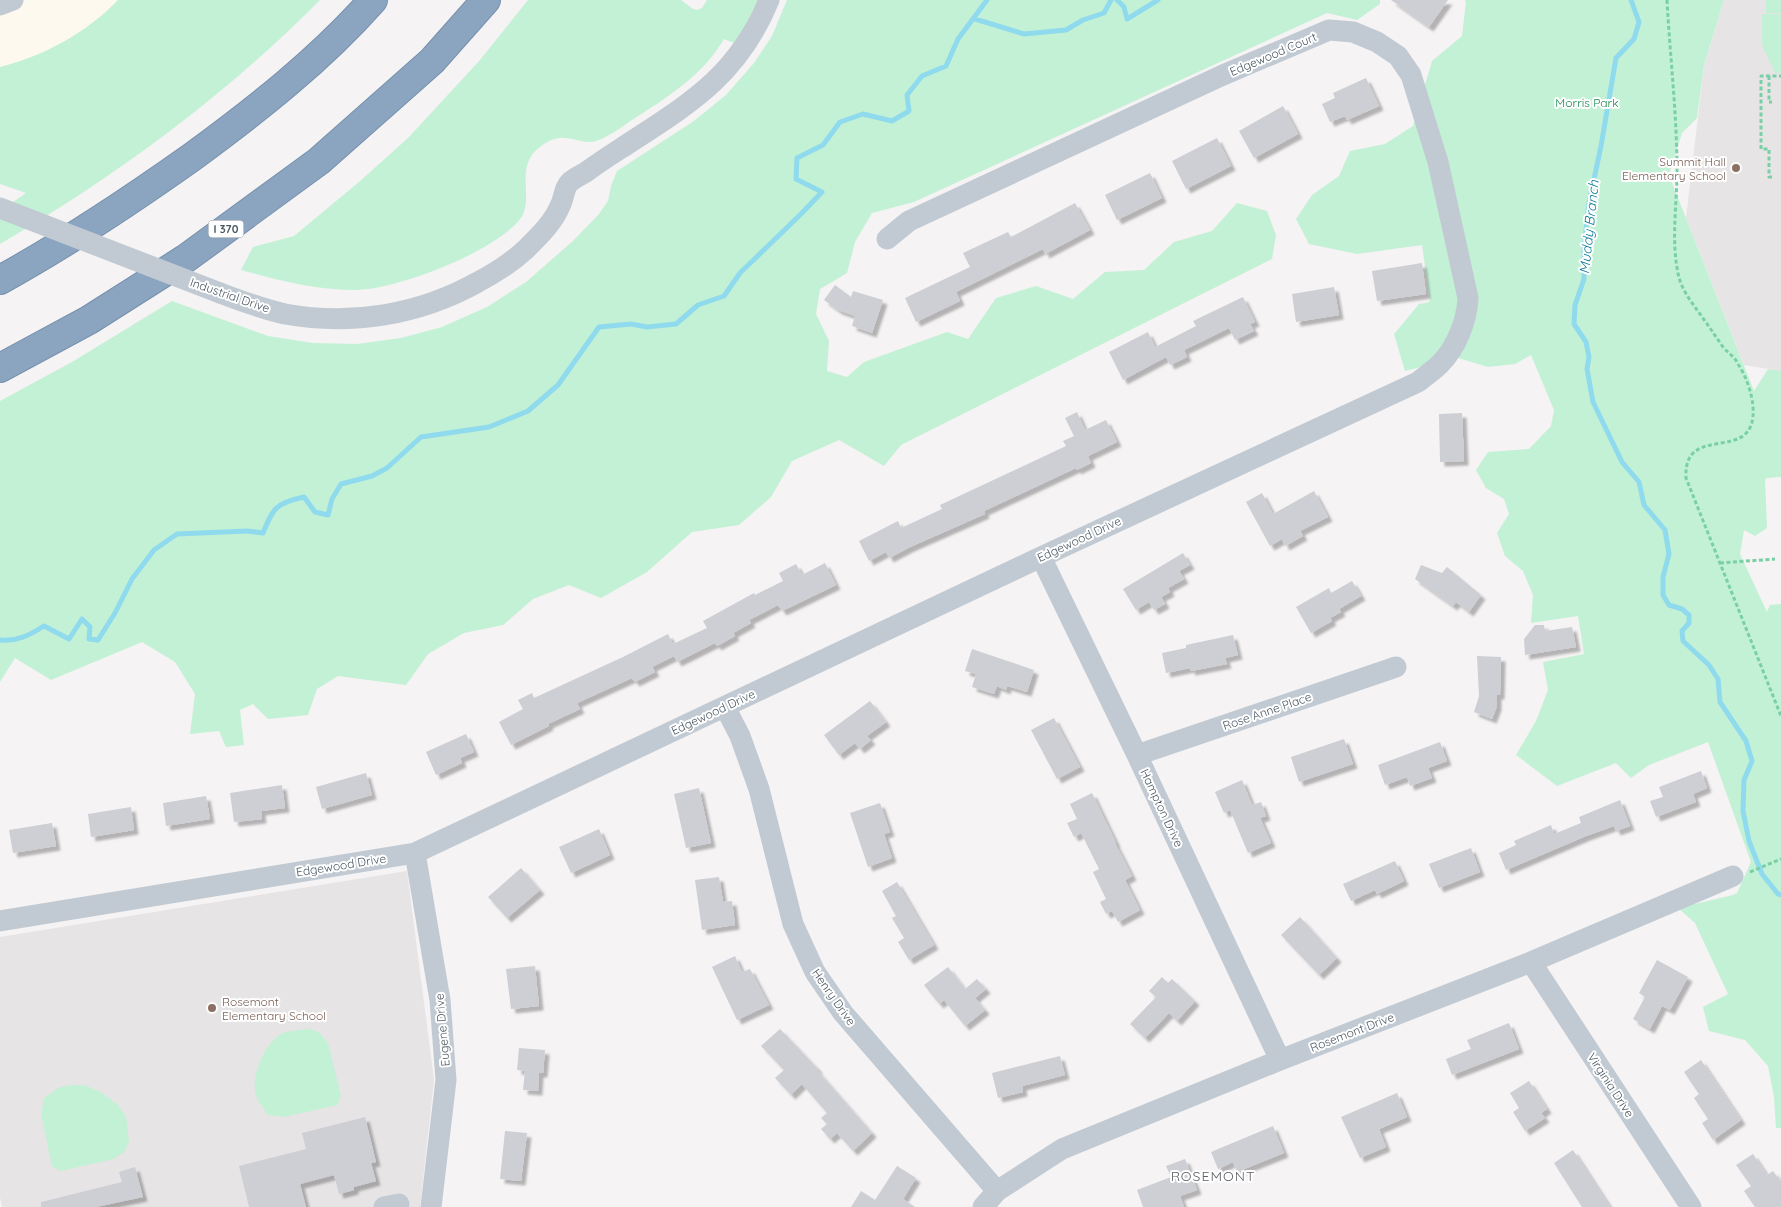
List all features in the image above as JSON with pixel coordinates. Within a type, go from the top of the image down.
[{"type":"highway","points":[[0,280],[43,256],[134,198],[245,119],[298,74],[358,18],[373,0]]},
{"type":"highway","name":"I 370","points":[[0,368],[89,320],[177,264],[319,161],[432,61],[486,0]]},
{"type":"street","points":[[0,4],[13,0]]},
{"type":"street","name":"Industrial Drive","points":[[0,208],[220,293],[283,313],[333,319],[390,315],[433,303],[464,290],[496,272],[523,252],[544,230],[560,208],[568,183],[689,104],[714,83],[734,62],[749,42],[769,0]]},
{"type":"street","name":"Edgewood Court","points":[[887,239],[909,221],[1223,75],[1329,30],[1353,32],[1377,42],[1398,56],[1412,75],[1438,162],[1468,298],[1461,330],[1441,363],[1418,382],[1392,395]]},
{"type":"street","name":"Edgewood Drive","points":[[0,921],[415,853],[1041,557],[1392,395]]},
{"type":"street","name":"Hampton Drive","points":[[1041,557],[1137,755],[1280,1060]]},
{"type":"street","name":"Rose Anne Place","points":[[1137,755],[1396,667]]},
{"type":"street","name":"Henry Drive","points":[[725,707],[740,736],[759,789],[793,924],[815,972],[843,1013],[997,1191]]},
{"type":"street","name":"Eugene Drive","points":[[415,853],[440,1000],[446,1080],[431,1207]]},
{"type":"street","name":"Rosemont Drive","points":[[983,1207],[997,1191],[1062,1149],[1280,1060],[1531,962],[1738,875]]},
{"type":"street","name":"Virginia Drive","points":[[1531,962],[1691,1207]]},
{"type":"path","points":[[1667,0],[1676,125],[1677,172],[1674,235],[1678,274],[1689,299],[1738,363],[1748,385],[1753,406],[1749,429],[1742,438],[1699,448],[1689,456],[1685,467],[1686,478],[1781,716]]},
{"type":"path","points":[[1772,177],[1769,178],[1769,149],[1760,150],[1761,76],[1781,76]]},
{"type":"path","points":[[1769,76],[1769,102],[1772,102]]},
{"type":"path","points":[[1720,564],[1775,560]]},
{"type":"path","points":[[1738,875],[1780,860]]},
{"type":"shaded area","points":[[0,0],[129,0],[72,52],[0,74]]},
{"type":"shaded area","name":"Summit Hall Elementary School","points":[[1724,0],[1781,0],[1781,371],[1744,365],[1686,218],[1704,66]]},
{"type":"shaded area","name":"Rosemont Elementary School","points":[[407,871],[434,1080],[420,1207],[2,1207],[0,1197],[0,937]]},
{"type":"green space","points":[[118,0],[320,0],[246,69],[168,132],[86,191],[0,244],[0,211],[26,193],[0,184],[0,67],[32,57],[64,42],[92,23]]},
{"type":"green space","points":[[528,0],[681,0],[697,10],[702,8],[707,0],[758,0],[734,43],[724,39],[716,52],[696,74],[616,131],[596,141],[589,142],[557,138],[541,146],[532,154],[528,163],[526,202],[520,219],[507,232],[467,256],[417,277],[371,289],[339,290],[310,286],[241,270],[253,247],[294,236],[409,137],[480,60]]},
{"type":"green space","points":[[787,0],[1380,0],[1380,4],[1357,20],[1327,13],[914,202],[872,213],[855,242],[847,273],[820,289],[816,314],[829,341],[827,371],[847,377],[864,362],[947,332],[968,339],[996,298],[1036,286],[1073,299],[1105,272],[1144,270],[1174,242],[1212,231],[1237,203],[1267,211],[1276,235],[1272,259],[901,445],[884,466],[839,440],[792,461],[771,497],[739,525],[692,532],[647,572],[601,598],[569,585],[533,599],[503,625],[464,633],[428,654],[406,685],[338,676],[317,689],[308,715],[268,719],[253,704],[240,710],[244,745],[226,747],[219,731],[190,734],[195,694],[175,662],[142,642],[51,680],[15,658],[0,682],[0,401],[72,362],[172,301],[268,336],[313,343],[357,344],[401,338],[442,327],[487,307],[526,282],[573,241],[599,214],[608,201],[617,171],[694,121],[726,95],[754,63],[772,36]]},
{"type":"green space","name":"Morris Park","points":[[1465,0],[1724,0],[1704,65],[1697,118],[1682,133],[1669,175],[1754,391],[1768,369],[1781,371],[1781,477],[1767,478],[1765,480],[1767,528],[1755,536],[1744,530],[1740,554],[1767,612],[1770,605],[1781,604],[1781,1128],[1776,1128],[1774,1097],[1768,1066],[1745,1040],[1709,1031],[1703,1007],[1728,994],[1695,923],[1678,908],[1737,893],[1751,862],[1708,742],[1649,765],[1631,778],[1616,763],[1557,786],[1516,755],[1536,721],[1548,690],[1543,662],[1584,654],[1578,616],[1531,623],[1533,595],[1523,571],[1505,556],[1497,533],[1509,514],[1504,499],[1486,488],[1476,470],[1488,452],[1529,449],[1551,426],[1554,410],[1531,355],[1515,364],[1488,367],[1458,358],[1405,371],[1394,334],[1419,304],[1430,302],[1422,245],[1357,254],[1309,244],[1296,219],[1312,195],[1339,176],[1350,151],[1385,144],[1413,126],[1432,61],[1462,36]]},
{"type":"green space","points":[[1766,0],[1781,0],[1781,13],[1766,13]]},
{"type":"green space","points":[[1762,14],[1781,14],[1781,73],[1775,73],[1762,45]]},
{"type":"green space","points":[[309,1029],[319,1032],[328,1043],[341,1096],[337,1105],[284,1117],[268,1115],[255,1091],[256,1075],[262,1057],[267,1048],[279,1035],[289,1031]]},
{"type":"green space","points":[[70,1085],[84,1085],[101,1092],[117,1104],[126,1116],[129,1141],[125,1151],[114,1159],[60,1171],[52,1166],[41,1114],[44,1098],[58,1088]]},
{"type":"building","points":[[1391,0],[1448,0],[1429,27]]},
{"type":"building","points":[[1366,78],[1379,106],[1347,120],[1345,116],[1330,122],[1322,104],[1335,98],[1333,93]]},
{"type":"building","points":[[1283,106],[1298,134],[1254,158],[1239,131]]},
{"type":"building","points":[[1217,138],[1231,166],[1186,189],[1172,161]]},
{"type":"building","points":[[1150,173],[1162,198],[1117,220],[1105,195]]},
{"type":"building","points":[[1075,203],[1090,230],[1045,254],[1043,249],[956,292],[960,301],[916,322],[905,298],[970,267],[963,253],[1008,232],[1011,237]]},
{"type":"building","points":[[1422,263],[1426,294],[1377,301],[1372,271]]},
{"type":"building","points":[[835,285],[851,297],[853,291],[883,300],[872,333],[852,326],[855,316],[838,310],[824,300]]},
{"type":"building","points":[[1334,287],[1339,315],[1296,322],[1292,294]]},
{"type":"building","points":[[1243,297],[1255,322],[1250,324],[1254,331],[1235,340],[1229,328],[1184,350],[1187,357],[1170,365],[1166,357],[1123,380],[1109,352],[1148,332],[1155,347],[1196,326],[1193,321]]},
{"type":"building","points":[[1077,412],[1085,430],[1106,420],[1117,442],[1088,456],[1091,463],[1077,470],[1076,468],[984,511],[985,514],[889,558],[886,552],[869,561],[859,541],[898,521],[901,528],[942,509],[940,505],[1066,446],[1063,441],[1074,436],[1065,418]]},
{"type":"building","points":[[1462,413],[1464,461],[1440,462],[1439,414]]},
{"type":"building","points":[[1314,491],[1328,517],[1300,531],[1303,536],[1285,546],[1282,539],[1270,546],[1246,502],[1262,493],[1273,514]]},
{"type":"building","points":[[1183,553],[1190,565],[1179,571],[1184,579],[1168,588],[1170,592],[1161,597],[1165,604],[1154,610],[1149,602],[1136,610],[1123,589]]},
{"type":"building","points":[[825,563],[836,585],[782,611],[778,605],[749,620],[751,623],[733,633],[735,636],[717,646],[715,643],[677,662],[674,656],[652,667],[655,672],[635,682],[632,678],[577,703],[580,709],[548,724],[549,726],[511,745],[499,722],[523,709],[518,700],[532,693],[534,698],[668,634],[673,644],[707,628],[703,621],[754,593],[755,595],[783,581],[779,573],[796,564],[802,575]]},
{"type":"building","points":[[1421,565],[1442,573],[1447,567],[1481,595],[1469,612],[1456,602],[1453,606],[1415,579]]},
{"type":"building","points":[[1352,581],[1361,596],[1339,609],[1341,612],[1330,618],[1332,621],[1311,633],[1296,607],[1329,588],[1331,593]]},
{"type":"building","points":[[1535,625],[1544,625],[1545,631],[1572,627],[1576,647],[1525,655],[1524,639]]},
{"type":"building","points":[[1233,635],[1238,655],[1225,658],[1227,664],[1191,671],[1190,668],[1166,673],[1162,653],[1186,648],[1186,645]]},
{"type":"building","points":[[972,649],[1034,670],[1027,692],[1007,686],[1006,690],[997,686],[994,694],[972,687],[976,674],[965,671]]},
{"type":"building","points":[[1477,656],[1501,657],[1500,695],[1497,695],[1497,706],[1492,719],[1474,712],[1479,696]]},
{"type":"building","points":[[870,701],[886,722],[867,736],[871,740],[860,749],[855,743],[839,755],[824,735]]},
{"type":"building","points":[[1054,718],[1080,767],[1057,779],[1031,730]]},
{"type":"building","points":[[466,734],[474,752],[460,758],[462,763],[436,775],[426,752]]},
{"type":"building","points":[[1344,739],[1353,764],[1299,782],[1291,757]]},
{"type":"building","points":[[1440,742],[1447,761],[1428,768],[1432,778],[1410,786],[1407,777],[1385,785],[1378,765]]},
{"type":"building","points":[[1701,771],[1707,788],[1693,794],[1696,802],[1656,817],[1650,801],[1663,797],[1659,787]]},
{"type":"building","points":[[366,773],[372,795],[322,809],[316,787]]},
{"type":"building","points":[[1242,780],[1252,805],[1261,802],[1266,816],[1260,818],[1271,843],[1248,853],[1230,810],[1224,813],[1215,792]]},
{"type":"building","points":[[282,785],[285,808],[261,811],[262,819],[234,822],[230,793]]},
{"type":"building","points":[[699,788],[711,843],[686,848],[674,794]]},
{"type":"building","points":[[1092,793],[1132,876],[1125,880],[1140,910],[1118,922],[1112,911],[1106,914],[1100,902],[1106,899],[1093,872],[1099,869],[1081,833],[1074,837],[1067,823],[1077,819],[1070,804]]},
{"type":"building","points":[[206,796],[210,819],[166,826],[163,803]]},
{"type":"building","points":[[1620,800],[1630,826],[1616,831],[1614,826],[1506,870],[1499,853],[1516,845],[1514,841],[1551,825],[1554,834],[1581,823],[1579,817]]},
{"type":"building","points":[[880,803],[890,832],[884,834],[892,858],[868,867],[850,813]]},
{"type":"building","points":[[131,807],[134,830],[91,837],[88,814]]},
{"type":"building","points":[[52,823],[56,846],[13,853],[9,830]]},
{"type":"building","points":[[599,829],[610,855],[571,873],[559,847]]},
{"type":"building","points":[[1471,848],[1480,872],[1439,888],[1429,864]]},
{"type":"building","points":[[1395,861],[1404,881],[1377,894],[1375,890],[1351,901],[1343,884]]},
{"type":"building","points":[[521,868],[540,890],[507,918],[488,897]]},
{"type":"building","points":[[719,877],[723,902],[732,901],[735,925],[702,930],[695,880]]},
{"type":"building","points":[[897,882],[934,945],[909,960],[898,942],[904,938],[892,918],[896,916],[882,891]]},
{"type":"building","points":[[1300,917],[1337,958],[1319,975],[1281,935]]},
{"type":"building","points":[[735,956],[742,972],[750,969],[769,1005],[737,1020],[712,967]]},
{"type":"building","points":[[1657,960],[1688,977],[1670,1010],[1662,1006],[1650,1029],[1633,1019],[1645,997],[1639,993]]},
{"type":"building","points":[[535,966],[539,1006],[511,1009],[506,969]]},
{"type":"building","points":[[948,967],[965,989],[977,979],[986,989],[975,998],[985,1010],[965,1026],[944,1000],[939,1004],[924,985]]},
{"type":"building","points":[[1162,977],[1168,983],[1172,979],[1195,1001],[1177,1021],[1169,1013],[1145,1038],[1130,1024],[1156,997],[1149,991]]},
{"type":"building","points":[[1509,1023],[1519,1049],[1452,1075],[1446,1059],[1471,1049],[1467,1040]]},
{"type":"building","points":[[780,1029],[818,1069],[872,1133],[853,1151],[837,1133],[830,1139],[821,1129],[827,1124],[821,1118],[827,1113],[802,1084],[791,1095],[775,1078],[784,1070],[761,1046]]},
{"type":"building","points":[[519,1048],[545,1050],[543,1073],[539,1073],[538,1091],[523,1090],[525,1071],[517,1070]]},
{"type":"building","points":[[1060,1056],[1065,1075],[1022,1086],[1023,1092],[998,1098],[992,1073]]},
{"type":"building","points":[[1701,1060],[1741,1120],[1713,1140],[1702,1123],[1708,1119],[1694,1098],[1699,1094],[1684,1072]]},
{"type":"building","points":[[1529,1081],[1547,1109],[1541,1113],[1545,1118],[1525,1131],[1513,1112],[1519,1108],[1510,1093]]},
{"type":"building","points":[[1397,1093],[1407,1117],[1379,1129],[1386,1147],[1360,1158],[1341,1117]]},
{"type":"building","points":[[365,1117],[376,1162],[371,1163],[376,1181],[354,1187],[354,1190],[339,1194],[334,1175],[300,1184],[306,1207],[249,1207],[239,1166],[306,1149],[302,1133]]},
{"type":"building","points":[[1273,1126],[1284,1153],[1237,1172],[1233,1162],[1218,1169],[1211,1152]]},
{"type":"building","points":[[505,1131],[527,1133],[521,1181],[500,1179]]},
{"type":"building","points":[[1573,1150],[1610,1207],[1582,1207],[1554,1163]]},
{"type":"building","points":[[1753,1154],[1767,1175],[1773,1171],[1781,1182],[1781,1207],[1755,1207],[1744,1191],[1751,1186],[1736,1165]]},
{"type":"building","points":[[1185,1159],[1197,1190],[1180,1196],[1184,1207],[1143,1207],[1137,1190],[1171,1177],[1166,1166]]},
{"type":"building","points":[[897,1166],[916,1178],[903,1199],[915,1207],[851,1207],[861,1191],[875,1200]]},
{"type":"building","points":[[135,1167],[143,1197],[96,1207],[41,1207],[41,1202],[122,1182],[119,1172]]},
{"type":"waterway","points":[[0,640],[12,640],[23,637],[44,626],[69,639],[82,619],[90,627],[89,639],[98,640],[115,613],[132,579],[154,550],[177,534],[247,531],[263,533],[273,512],[281,504],[304,497],[315,512],[328,515],[332,499],[341,484],[372,476],[387,468],[421,437],[489,427],[528,411],[558,385],[599,327],[631,324],[647,327],[676,324],[698,305],[724,296],[740,273],[822,192],[796,179],[797,158],[823,145],[840,122],[863,114],[892,121],[909,111],[907,95],[922,76],[946,66],[958,39],[987,0]]},
{"type":"waterway","points":[[975,19],[1024,34],[1066,30],[1083,20],[1104,13],[1111,0]]},
{"type":"waterway","points":[[1117,0],[1124,7],[1127,19],[1158,0]]},
{"type":"waterway","name":"Muddy Branch","points":[[1631,0],[1639,22],[1634,39],[1616,58],[1589,203],[1584,249],[1584,279],[1575,305],[1574,324],[1586,342],[1589,357],[1587,369],[1593,402],[1622,462],[1639,482],[1644,505],[1665,530],[1669,554],[1663,577],[1663,595],[1669,605],[1682,609],[1689,615],[1689,623],[1682,631],[1683,641],[1709,665],[1718,679],[1720,702],[1746,741],[1752,761],[1744,780],[1743,811],[1749,841],[1762,874],[1778,894],[1781,895]]},
{"type":"place","name":"Summit Hall Elementary School","points":[[1736,168]]},
{"type":"place","name":"Rosemont Elementary School","points":[[212,1008]]},
{"type":"district","name":"ROSEMONT","points":[[1213,1176]]}]
